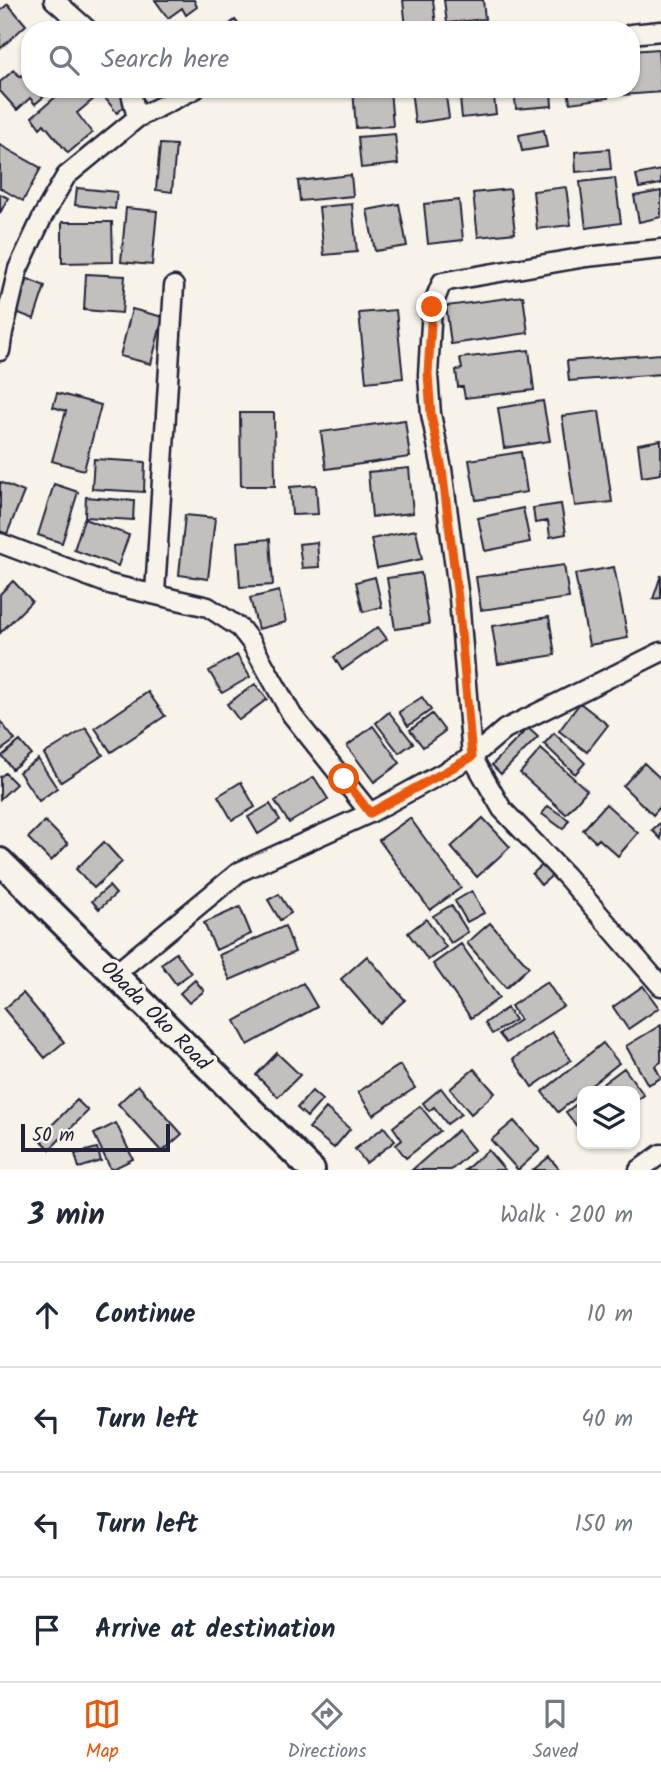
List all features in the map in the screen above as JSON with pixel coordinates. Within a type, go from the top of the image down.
[{"type":"main road","name":"Obada Oko Road","points":[[0,861],[312,1170]]},
{"type":"street","points":[[54,0],[78,21]]},
{"type":"street","points":[[640,33],[661,31]]},
{"type":"street","points":[[132,98],[137,118]]},
{"type":"street","points":[[0,351],[1,330],[18,269],[66,176],[137,118],[177,98]]},
{"type":"street","points":[[661,249],[586,257],[442,282],[432,307],[428,374],[431,414],[442,469],[458,598],[472,757],[502,809],[566,876],[661,986]]},
{"type":"street","points":[[155,593],[174,286]]},
{"type":"street","points":[[0,543],[109,584],[208,607],[240,628],[251,642],[292,715],[370,813]]},
{"type":"street","points":[[115,974],[239,872],[370,813],[472,757],[505,730],[661,652]]},
{"type":"street","points":[[639,1170],[661,1154]]},
{"type":"building","points":[[155,0],[194,0],[197,7],[186,15],[182,8],[168,18]]},
{"type":"building","points":[[403,0],[433,0],[436,21],[405,21]]},
{"type":"building","points":[[444,0],[483,0],[485,19],[447,21]]},
{"type":"building","points":[[8,4],[23,21],[21,30],[0,49],[0,11]]},
{"type":"building","points":[[658,49],[661,92],[640,94],[640,50]]},
{"type":"building","points":[[14,70],[20,77],[21,98],[30,98],[17,110],[0,91],[0,82]]},
{"type":"building","points":[[30,98],[42,98],[35,104]]},
{"type":"building","points":[[54,98],[95,98],[77,113],[92,133],[68,153],[44,124],[40,128],[32,117]]},
{"type":"building","points":[[105,98],[130,98],[132,100],[117,113]]},
{"type":"building","points":[[354,98],[391,98],[393,126],[356,128]]},
{"type":"building","points":[[412,98],[446,98],[449,118],[415,123]]},
{"type":"building","points":[[460,98],[494,98],[496,114],[462,118]]},
{"type":"building","points":[[515,98],[552,98],[552,106],[516,109]]},
{"type":"building","points":[[569,98],[608,98],[570,103]]},
{"type":"building","points":[[544,130],[547,147],[522,151],[519,135]]},
{"type":"building","points":[[395,134],[398,164],[361,168],[358,137]]},
{"type":"building","points":[[160,144],[176,145],[172,192],[156,190]]},
{"type":"building","points":[[0,145],[41,168],[23,201],[0,188]]},
{"type":"building","points":[[609,149],[611,169],[576,172],[575,152]]},
{"type":"building","points":[[661,170],[661,184],[639,188],[636,175]]},
{"type":"building","points":[[351,175],[353,196],[300,201],[298,181]]},
{"type":"building","points":[[615,178],[621,223],[586,228],[580,182]]},
{"type":"building","points":[[566,187],[571,225],[537,229],[533,191]]},
{"type":"building","points":[[77,188],[117,192],[115,209],[75,205]]},
{"type":"building","points":[[510,189],[515,233],[478,237],[473,193]]},
{"type":"building","points":[[661,191],[661,217],[639,222],[634,196]]},
{"type":"building","points":[[0,194],[8,198],[0,213]]},
{"type":"building","points":[[459,200],[463,240],[428,244],[424,204]]},
{"type":"building","points":[[352,204],[357,252],[324,255],[319,207]]},
{"type":"building","points":[[399,204],[407,246],[375,251],[367,210]]},
{"type":"building","points":[[126,208],[157,211],[152,265],[121,262]]},
{"type":"building","points":[[62,222],[112,222],[113,262],[62,263]]},
{"type":"building","points":[[86,274],[125,276],[122,313],[84,310]]},
{"type":"building","points":[[28,279],[45,286],[34,319],[16,312]]},
{"type":"building","points":[[523,296],[528,333],[451,344],[446,306]]},
{"type":"building","points":[[132,309],[163,317],[151,364],[120,356]]},
{"type":"building","points":[[396,310],[403,378],[366,382],[359,313]]},
{"type":"building","points":[[529,350],[534,390],[465,398],[463,387],[458,387],[456,370],[462,369],[460,358]]},
{"type":"building","points":[[661,354],[661,374],[569,381],[567,361]]},
{"type":"building","points":[[57,393],[101,405],[84,470],[52,461],[66,411],[53,407]]},
{"type":"building","points":[[543,401],[550,441],[504,448],[498,408]]},
{"type":"building","points":[[599,411],[612,502],[575,506],[562,416]]},
{"type":"building","points":[[240,413],[274,413],[275,486],[241,486]]},
{"type":"building","points":[[405,420],[410,457],[326,469],[321,432]]},
{"type":"building","points":[[661,440],[661,474],[642,477],[638,444]]},
{"type":"building","points":[[521,452],[527,492],[476,500],[469,460]]},
{"type":"building","points":[[94,459],[145,462],[144,492],[92,489]]},
{"type":"building","points":[[409,468],[413,513],[372,517],[368,472]]},
{"type":"building","points":[[0,482],[24,492],[7,534],[0,531]]},
{"type":"building","points":[[54,484],[78,492],[62,543],[38,535]]},
{"type":"building","points":[[316,485],[318,514],[292,515],[290,487]]},
{"type":"building","points":[[86,497],[134,501],[133,520],[85,517]]},
{"type":"building","points":[[561,504],[566,534],[550,537],[548,521],[535,523],[533,508]]},
{"type":"building","points":[[523,508],[530,542],[485,551],[478,518]]},
{"type":"building","points":[[185,515],[215,518],[208,579],[179,575]]},
{"type":"building","points":[[84,519],[129,535],[118,566],[74,550]]},
{"type":"building","points":[[416,530],[422,559],[377,568],[371,539]]},
{"type":"building","points":[[270,539],[273,585],[240,587],[237,542]]},
{"type":"building","points":[[317,542],[319,567],[302,568],[299,544]]},
{"type":"building","points":[[564,565],[569,598],[481,610],[476,577]]},
{"type":"building","points":[[614,567],[628,638],[589,645],[575,574]]},
{"type":"building","points":[[421,573],[429,624],[395,629],[387,578]]},
{"type":"building","points":[[661,575],[661,598],[653,599]]},
{"type":"building","points":[[375,577],[382,607],[363,612],[356,582]]},
{"type":"building","points":[[13,581],[32,601],[0,633],[0,594]]},
{"type":"building","points":[[279,591],[286,622],[258,629],[250,598]]},
{"type":"building","points":[[549,617],[555,655],[498,664],[492,626]]},
{"type":"building","points":[[378,627],[387,639],[342,670],[334,657]]},
{"type":"building","points":[[237,655],[250,677],[222,693],[209,671]]},
{"type":"building","points":[[255,684],[267,699],[239,720],[227,704]]},
{"type":"building","points":[[148,692],[165,716],[111,752],[95,728]]},
{"type":"building","points":[[422,697],[431,710],[408,726],[399,712]]},
{"type":"building","points":[[580,703],[608,725],[587,752],[559,731]]},
{"type":"building","points":[[389,712],[413,743],[399,753],[376,723]]},
{"type":"building","points":[[432,714],[445,731],[423,747],[410,730]]},
{"type":"building","points":[[0,721],[15,740],[0,751]]},
{"type":"building","points":[[373,726],[400,763],[374,782],[347,746]]},
{"type":"building","points":[[86,728],[103,755],[61,782],[44,754]]},
{"type":"building","points":[[528,728],[538,737],[501,774],[492,765]]},
{"type":"building","points":[[554,733],[585,763],[575,774],[544,744]]},
{"type":"building","points":[[20,741],[31,754],[12,769],[2,756]]},
{"type":"building","points":[[541,749],[587,790],[566,814],[520,773]]},
{"type":"building","points":[[38,759],[57,788],[39,801],[19,772]]},
{"type":"building","points":[[644,763],[661,779],[661,806],[653,815],[623,786]]},
{"type":"building","points":[[5,773],[16,784],[0,799],[0,777]]},
{"type":"building","points":[[314,777],[328,799],[289,823],[275,801]]},
{"type":"building","points":[[241,782],[255,807],[232,820],[218,796]]},
{"type":"building","points":[[270,804],[280,820],[258,834],[248,817]]},
{"type":"building","points":[[606,804],[638,833],[618,856],[599,839],[596,842],[583,830]]},
{"type":"building","points":[[548,806],[569,820],[563,829],[542,814]]},
{"type":"building","points":[[410,818],[461,888],[430,910],[379,840]]},
{"type":"building","points":[[483,818],[510,847],[477,877],[451,847]]},
{"type":"building","points":[[45,821],[68,844],[51,861],[28,838]]},
{"type":"building","points":[[661,822],[661,839],[652,830]]},
{"type":"building","points":[[104,842],[122,862],[94,888],[76,869]]},
{"type":"building","points":[[546,862],[555,873],[541,885],[532,874]]},
{"type":"building","points":[[109,886],[116,894],[99,909],[92,901]]},
{"type":"building","points":[[472,891],[484,913],[467,922],[455,901]]},
{"type":"building","points":[[279,894],[291,913],[280,920],[268,900]]},
{"type":"building","points":[[451,905],[468,932],[451,943],[433,916]]},
{"type":"building","points":[[240,907],[251,934],[216,950],[204,923]]},
{"type":"building","points":[[426,919],[446,947],[428,960],[408,933]]},
{"type":"building","points":[[490,923],[529,967],[506,988],[467,943]]},
{"type":"building","points":[[285,926],[295,952],[230,980],[219,955]]},
{"type":"building","points":[[461,944],[499,998],[471,1018],[433,964]]},
{"type":"building","points":[[176,953],[191,973],[176,984],[161,964]]},
{"type":"building","points":[[367,956],[405,1000],[379,1023],[341,979]]},
{"type":"building","points":[[195,980],[204,991],[189,1003],[180,993]]},
{"type":"building","points":[[547,982],[563,1006],[506,1043],[499,1034],[520,1020],[511,1006]]},
{"type":"building","points":[[303,983],[317,1007],[248,1045],[235,1021]]},
{"type":"building","points":[[643,986],[659,1008],[628,1029],[613,1007]]},
{"type":"building","points":[[23,993],[64,1042],[45,1058],[4,1009]]},
{"type":"building","points":[[507,1008],[515,1020],[492,1034],[485,1023]]},
{"type":"building","points":[[661,1025],[661,1062],[655,1066],[661,1078],[648,1085],[626,1046]]},
{"type":"building","points":[[552,1032],[571,1060],[532,1087],[513,1059]]},
{"type":"building","points":[[603,1043],[619,1063],[590,1086],[577,1086],[577,1097],[558,1112],[542,1092]]},
{"type":"building","points":[[277,1053],[300,1075],[278,1097],[256,1075]]},
{"type":"building","points":[[400,1065],[415,1088],[373,1115],[358,1092]]},
{"type":"building","points":[[624,1068],[637,1086],[600,1086]]},
{"type":"building","points":[[474,1069],[495,1093],[471,1114],[450,1089]]},
{"type":"building","points":[[138,1085],[182,1134],[162,1152],[118,1104]]},
{"type":"building","points":[[441,1088],[461,1114],[447,1124],[434,1107],[429,1111],[423,1103]]},
{"type":"building","points":[[312,1091],[322,1100],[307,1117],[297,1108]]},
{"type":"building","points":[[77,1100],[88,1111],[50,1149],[39,1138]]},
{"type":"building","points":[[577,1104],[577,1126],[566,1112]]},
{"type":"building","points":[[420,1106],[440,1131],[406,1158],[396,1145],[402,1140],[393,1127]]},
{"type":"building","points":[[326,1108],[350,1129],[334,1148],[309,1128]]},
{"type":"building","points":[[514,1121],[540,1150],[518,1170],[491,1140]]},
{"type":"building","points":[[116,1123],[133,1159],[111,1170],[94,1134]]},
{"type":"building","points":[[384,1127],[395,1141],[366,1163],[355,1149]]},
{"type":"building","points":[[458,1130],[474,1150],[451,1170],[412,1170]]},
{"type":"building","points":[[97,1148],[101,1161],[79,1168],[75,1154]]},
{"type":"building","points":[[488,1150],[505,1170],[465,1170]]},
{"type":"building","points":[[549,1157],[560,1170],[533,1170]]},
{"type":"route","points":[[344,779],[370,813],[472,757],[458,598],[442,469],[431,414],[428,374],[432,307]]}]
